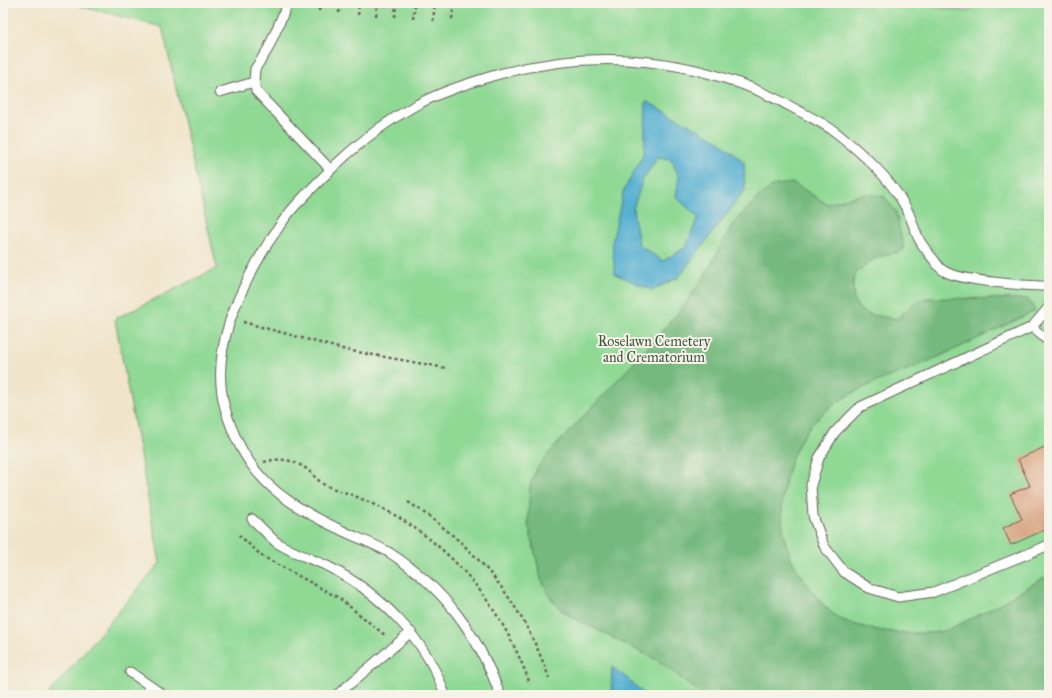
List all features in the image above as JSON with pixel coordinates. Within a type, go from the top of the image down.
[{"type":"lane","points":[[288,3],[268,49],[255,69],[254,82],[256,91],[330,169]]},
{"type":"lane","points":[[500,695],[490,666],[470,630],[450,604],[416,572],[387,552],[305,512],[275,490],[250,465],[233,432],[224,405],[220,377],[225,342],[233,309],[251,271],[285,216],[330,169],[376,129],[414,106],[462,85],[514,70],[562,61],[633,60],[684,67],[731,78],[781,100],[834,130],[880,170],[907,208],[919,240],[942,270],[963,278],[1049,286]]},
{"type":"lane","points":[[220,92],[254,82]]},
{"type":"lane","points":[[1049,306],[1032,327],[860,407],[835,432],[819,458],[811,485],[814,516],[824,546],[844,572],[869,588],[898,596],[934,592],[1049,545]]},
{"type":"lane","points":[[1032,327],[1049,342]]},
{"type":"lane","points":[[252,519],[277,543],[330,567],[374,595],[411,632],[441,683],[445,695]]},
{"type":"lane","points":[[337,695],[411,632]]},
{"type":"lane","points":[[130,672],[163,695]]},
{"type":"path","points":[[319,11],[320,3]]},
{"type":"path","points":[[339,13],[340,3]]},
{"type":"path","points":[[358,15],[359,3]]},
{"type":"path","points":[[376,16],[378,3]]},
{"type":"path","points":[[395,17],[396,3]]},
{"type":"path","points":[[413,19],[415,3]]},
{"type":"path","points":[[433,21],[434,3]]},
{"type":"path","points":[[452,19],[454,3]]},
{"type":"path","points":[[230,319],[346,350],[446,368]]},
{"type":"path","points":[[250,465],[272,459],[296,463],[322,483],[356,496],[399,518],[442,550],[479,588],[494,609],[514,645],[530,684]]},
{"type":"path","points":[[408,502],[432,517],[454,536],[493,576],[522,617],[539,650],[549,678]]},
{"type":"path","points":[[239,535],[262,556],[339,598],[396,644]]},
{"type":"shaded area","points":[[910,3],[978,3],[967,12]]},
{"type":"green space","name":"Roselawn Cemetery and Crematorium","points":[[81,3],[910,3],[967,12],[978,3],[1049,3],[1049,695],[48,695],[160,563],[115,319],[217,268],[162,27],[79,6]]},
{"type":"green space","points":[[793,183],[827,204],[863,194],[884,196],[896,212],[904,250],[874,259],[857,272],[853,281],[854,300],[859,309],[867,314],[897,319],[918,300],[927,298],[1028,299],[1035,311],[944,354],[857,391],[830,408],[818,418],[799,443],[787,475],[784,492],[782,508],[783,525],[787,548],[793,562],[815,595],[839,618],[865,627],[902,633],[927,633],[945,630],[994,607],[1043,578],[1049,577],[1049,695],[703,695],[659,661],[575,619],[560,609],[549,595],[541,579],[528,523],[530,485],[537,468],[549,453],[644,352],[685,304],[706,274],[732,225],[758,197],[775,185]]},
{"type":"water","points":[[646,101],[721,142],[744,162],[745,190],[678,278],[652,290],[615,274],[612,243],[623,192],[644,153]],"holes":[[[658,157],[671,159],[679,177],[676,197],[698,217],[686,247],[663,261],[639,245],[633,209],[643,179]]]},
{"type":"water","points":[[612,667],[628,679],[645,695],[611,695]]},
{"type":"building","points":[[1049,445],[1049,528],[1011,545],[1003,528],[1022,519],[1010,494],[1030,486],[1018,459]]}]
